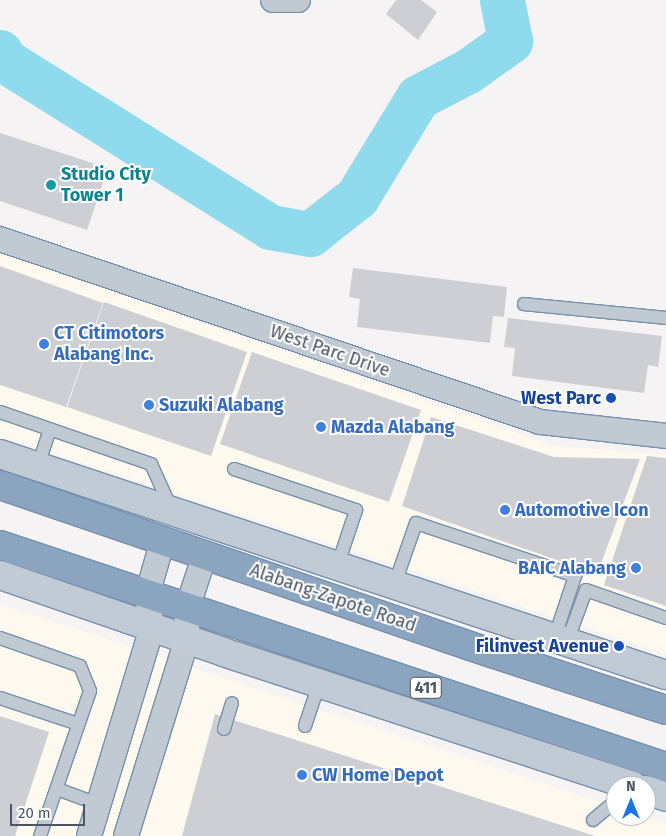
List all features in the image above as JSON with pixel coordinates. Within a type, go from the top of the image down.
[{"type":"highway","name":"Alabang-Zapote Road","points":[[0,485],[470,646],[666,710]]},
{"type":"highway","name":"411","points":[[0,545],[187,609],[666,767]]},
{"type":"main road","name":"Alabang-Zapote Road","points":[[0,454],[666,675]]},
{"type":"main road","name":"411","points":[[0,575],[319,684],[606,777]]},
{"type":"street","points":[[273,0],[298,0]]},
{"type":"street","name":"West Parc Drive","points":[[0,239],[540,422],[666,436]]},
{"type":"street","points":[[89,836],[152,627],[147,595],[163,540]]},
{"type":"street","points":[[126,836],[187,639],[187,609],[205,554]]},
{"type":"lane","points":[[524,304],[666,318]]},
{"type":"lane","points":[[0,412],[151,464],[173,512]]},
{"type":"lane","points":[[38,466],[50,430]]},
{"type":"lane","points":[[234,468],[356,510],[337,567]]},
{"type":"lane","points":[[394,586],[416,523],[575,576],[561,640]]},
{"type":"lane","points":[[561,640],[586,590],[666,618]]},
{"type":"lane","points":[[0,638],[80,666],[90,691],[40,836]]},
{"type":"lane","points":[[305,726],[319,684]]},
{"type":"lane","points":[[0,698],[78,724]]},
{"type":"lane","points":[[224,729],[232,703]]},
{"type":"lane","points":[[57,789],[98,804]]},
{"type":"lane","points":[[594,820],[606,810]]},
{"type":"shaded area","points":[[0,252],[555,446],[666,454],[666,654],[0,436]]},
{"type":"shaded area","points":[[0,604],[606,804],[606,826],[656,826],[656,820],[666,823],[666,836],[0,836]]},
{"type":"building","points":[[396,0],[421,0],[437,12],[418,40],[386,14]]},
{"type":"building","name":"Studio City Tower 1","points":[[0,133],[108,168],[87,230],[0,201]]},
{"type":"building","name":"CT Citimotors Alabang Inc.","points":[[0,266],[103,303],[66,407],[0,385]]},
{"type":"building","points":[[353,268],[507,287],[504,317],[493,316],[490,343],[357,327],[360,299],[349,297]]},
{"type":"building","points":[[104,302],[247,352],[211,456],[67,407]]},
{"type":"building","points":[[508,318],[662,336],[658,367],[648,365],[644,393],[512,376],[515,348],[504,347]]},
{"type":"building","name":"Mazda Alabang","points":[[252,352],[421,410],[389,502],[220,444]]},
{"type":"building","points":[[431,417],[554,457],[640,459],[597,574],[402,506]]},
{"type":"building","points":[[647,456],[666,458],[666,606],[604,585]]},
{"type":"building","name":"CW Home Depot","points":[[215,714],[595,836],[182,836]]},
{"type":"building","points":[[0,716],[49,732],[15,836],[0,836]]},
{"type":"waterway","points":[[0,52],[4,60],[270,227],[310,234],[357,197],[418,97],[468,71],[510,41],[502,0]]},
{"type":"place","name":"Studio City Tower 1","points":[[51,185]]},
{"type":"place","name":"CT Citimotors Alabang Inc.","points":[[44,344]]},
{"type":"place","name":"West Parc","points":[[611,398]]},
{"type":"place","name":"Suzuki Alabang","points":[[149,405]]},
{"type":"place","name":"Mazda Alabang","points":[[321,427]]},
{"type":"place","name":"Automotive Icon","points":[[505,510]]},
{"type":"place","name":"BAIC Alabang","points":[[636,568]]},
{"type":"place","name":"Filinvest Avenue","points":[[619,646]]},
{"type":"place","name":"CW Home Depot","points":[[302,775]]}]
